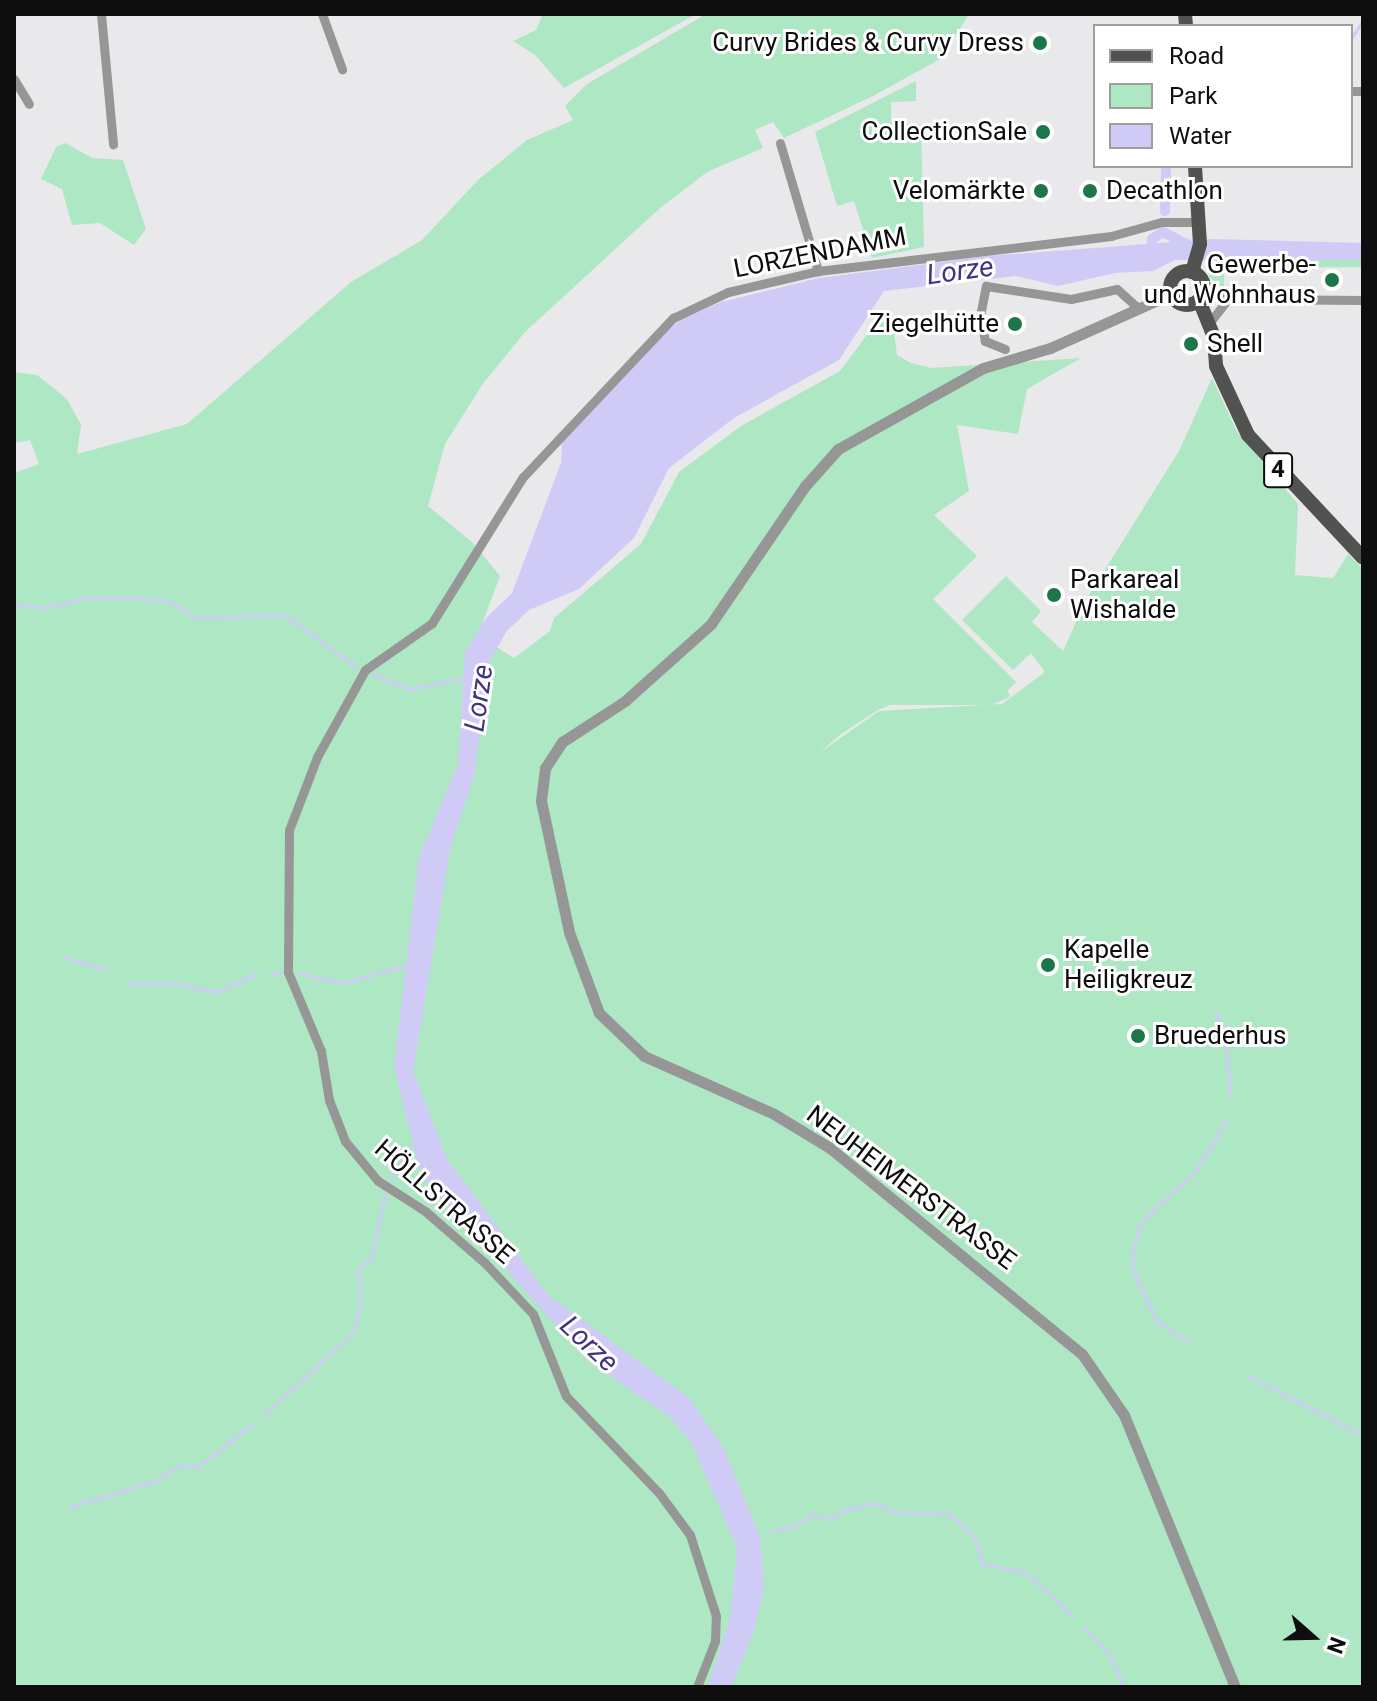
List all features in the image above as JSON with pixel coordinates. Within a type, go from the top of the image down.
[{"type":"main road","points":[[1194,267],[1173,279],[1171,294],[1196,299],[1203,283],[1194,267],[1200,228],[1195,168]]},
{"type":"main road","name":"4","points":[[1196,299],[1210,322],[1213,352]]},
{"type":"main road","name":"4","points":[[1196,299],[1225,392],[1248,435],[1363,558]]},
{"type":"street","points":[[101,14],[113,144]]},
{"type":"street","points":[[322,14],[342,69]]},
{"type":"street","points":[[14,79],[29,104]]},
{"type":"street","points":[[780,143],[818,271]]},
{"type":"street","name":"LORZENDAMM","points":[[447,604],[523,477],[640,348],[673,318],[728,292],[818,271],[1111,236],[1162,222],[1200,228]]},
{"type":"street","points":[[1005,349],[985,341],[980,316],[986,286],[1071,299],[1117,289],[1137,307]]},
{"type":"street","name":"NEUHEIMERSTRASSE","points":[[1171,294],[1050,348],[983,368],[838,449],[805,486],[711,624],[625,701],[562,742],[545,768],[541,801],[569,932],[599,1013],[644,1056],[774,1114],[830,1148],[1082,1354],[1124,1415],[1235,1687]]},
{"type":"street","points":[[1210,322],[1229,298]]},
{"type":"street","points":[[1196,299],[1363,300]]},
{"type":"street","name":"HÖLLSTRASSE","points":[[447,604],[432,623],[365,670],[317,757],[289,830],[288,972],[321,1051],[329,1100],[345,1141],[378,1181],[425,1211],[533,1314],[566,1396],[659,1493],[690,1535],[716,1616],[715,1641],[697,1687]]},
{"type":"green space","points":[[543,14],[696,14],[564,88],[535,55],[513,41],[536,30]]},
{"type":"green space","points":[[706,14],[969,14],[942,58],[873,96],[784,138],[773,122],[755,130],[763,148],[707,172],[659,209],[525,332],[482,385],[445,444],[428,506],[473,543],[500,576],[478,635],[514,658],[550,631],[554,618],[641,544],[679,472],[741,426],[840,371],[875,324],[891,310],[897,355],[911,363],[931,368],[1081,358],[1027,389],[1018,434],[957,425],[969,491],[934,515],[977,556],[933,599],[1016,682],[1007,691],[1011,696],[993,705],[1002,704],[1045,672],[1031,653],[1013,670],[962,620],[1006,576],[1041,611],[1032,622],[1063,651],[1086,600],[1179,451],[1212,378],[1237,432],[1298,504],[1295,575],[1333,578],[1348,554],[1363,569],[1363,1687],[14,1687],[14,473],[39,464],[30,440],[14,443],[14,372],[37,375],[67,399],[81,425],[77,454],[187,424],[351,282],[422,240],[478,180],[527,140],[573,120],[565,106],[587,84]],"holes":[[[890,705],[984,705],[879,711],[819,753],[841,734],[878,710]]]},
{"type":"green space","points":[[916,81],[916,101],[891,102],[891,123],[921,124],[924,247],[872,258],[854,201],[837,206],[815,132]]},
{"type":"green space","points":[[65,143],[92,158],[123,160],[146,229],[134,245],[100,223],[72,225],[62,189],[41,179],[56,147]]},
{"type":"green space","points":[[1209,259],[1363,260],[1363,267],[1224,268],[1224,288],[1209,277]]},
{"type":"water","name":"Lorze","points":[[1212,239],[1363,243],[1363,260],[1175,260],[1153,271],[1115,273],[1058,286],[1016,276],[884,291],[839,360],[734,418],[669,468],[634,538],[579,589],[529,610],[506,632],[489,663],[474,777],[451,845],[413,1071],[447,1159],[548,1295],[689,1398],[723,1447],[760,1537],[764,1587],[755,1627],[731,1687],[708,1687],[730,1618],[737,1548],[691,1442],[669,1416],[587,1360],[421,1175],[394,1066],[419,857],[458,764],[465,652],[486,618],[512,593],[561,463],[562,443],[645,349],[680,320],[721,302],[819,278],[988,256]]},
{"type":"waterway","points":[[1353,36],[1363,20]]},
{"type":"waterway","points":[[1165,211],[1166,168]]},
{"type":"waterway","points":[[1151,254],[1152,239],[1163,232],[1193,247]]},
{"type":"waterway","points":[[14,604],[46,608],[83,598],[137,598],[170,601],[194,618],[285,615],[356,667]]},
{"type":"waterway","name":"Lorze","points":[[373,674],[409,689],[465,678]]},
{"type":"waterway","points":[[63,957],[106,969]]},
{"type":"waterway","points":[[298,973],[343,983],[410,964]]},
{"type":"waterway","points":[[272,974],[281,973]]},
{"type":"waterway","points":[[129,983],[177,983],[216,992],[256,974]]},
{"type":"waterway","points":[[1215,1011],[1224,1028],[1231,1097]]},
{"type":"waterway","points":[[1188,1342],[1157,1321],[1132,1269],[1132,1254],[1140,1224],[1197,1169],[1227,1119]]},
{"type":"waterway","points":[[390,1179],[415,1143]]},
{"type":"waterway","points":[[264,1415],[355,1330],[361,1289],[357,1271],[371,1258],[385,1195]]},
{"type":"waterway","points":[[1248,1376],[1363,1435]]},
{"type":"waterway","points":[[69,1507],[155,1481],[180,1465],[198,1467],[252,1424]]},
{"type":"waterway","points":[[771,1531],[793,1527],[812,1514],[832,1520],[844,1510],[875,1503],[894,1512],[950,1514],[975,1538],[982,1564],[1025,1572],[1073,1616]]},
{"type":"waterway","points":[[1084,1628],[1111,1657],[1124,1687]]},
{"type":"place","name":"Curvy Brides & Curvy Dress","points":[[1040,43]]},
{"type":"place","name":"CollectionSale","points":[[1043,132]]},
{"type":"place","name":"Velomärkte","points":[[1041,191]]},
{"type":"place","name":"Decathlon","points":[[1090,191]]},
{"type":"place","name":"Gewerbe- und Wohnhaus","points":[[1332,280]]},
{"type":"place","name":"Ziegelhütte","points":[[1015,324]]},
{"type":"place","name":"Shell","points":[[1191,344]]},
{"type":"place","name":"Parkareal Wishalde","points":[[1054,595]]},
{"type":"place","name":"Kapelle Heiligkreuz","points":[[1048,965]]},
{"type":"place","name":"Bruederhus","points":[[1138,1036]]}]
